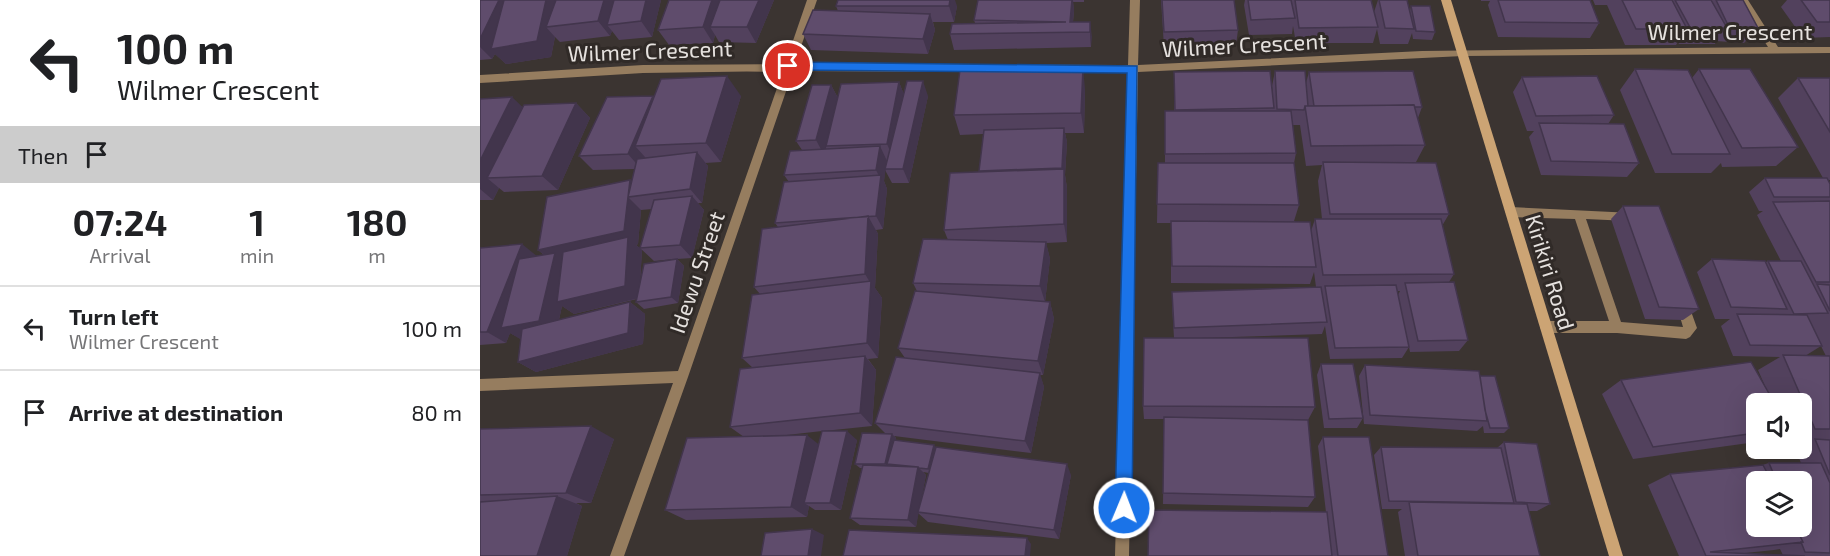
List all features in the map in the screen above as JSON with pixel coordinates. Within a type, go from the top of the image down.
[{"type":"main road","name":"Kirikiri Road","points":[[1446,0],[1616,556]]},
{"type":"street","name":"Idewu Street","points":[[617,556],[682,377],[812,0]]},
{"type":"street","points":[[1122,556],[1135,0]]},
{"type":"street","points":[[1743,0],[1775,50]]},
{"type":"street","name":"Wilmer Crescent","points":[[480,79],[536,73],[654,68],[788,66],[1133,69],[1461,53],[1830,50]]},
{"type":"street","points":[[1511,212],[1642,216]]},
{"type":"street","points":[[1579,214],[1617,327]]},
{"type":"street","points":[[1546,327],[1617,327],[1686,333],[1691,328],[1675,286]]},
{"type":"street","points":[[480,385],[682,377]]},
{"type":"building","points":[[480,0],[499,0],[480,39]]},
{"type":"building","points":[[504,0],[546,0],[537,41],[491,49]]},
{"type":"building","points":[[556,0],[604,0],[598,21],[546,27]]},
{"type":"building","points":[[614,0],[646,0],[641,21],[607,25]]},
{"type":"building","points":[[669,0],[712,0],[703,27],[658,30]]},
{"type":"building","points":[[720,0],[759,0],[747,27],[710,27]]},
{"type":"building","points":[[838,0],[950,0],[949,6],[836,6]]},
{"type":"building","points":[[978,0],[1072,0],[1070,22],[1090,22],[1090,32],[950,34],[952,24],[1066,22],[974,20]]},
{"type":"building","points":[[1162,0],[1234,0],[1238,30],[1164,32]]},
{"type":"building","points":[[1248,0],[1291,0],[1295,18],[1251,20]]},
{"type":"building","points":[[1295,0],[1371,0],[1378,27],[1299,28]]},
{"type":"building","points":[[1379,0],[1407,0],[1414,29],[1385,28]]},
{"type":"building","points":[[1498,0],[1590,0],[1599,23],[1505,22]]},
{"type":"building","points":[[1622,0],[1672,0],[1687,29],[1636,29]]},
{"type":"building","points":[[1675,0],[1711,0],[1727,28],[1691,29]]},
{"type":"building","points":[[1716,0],[1743,0],[1758,28],[1729,27]]},
{"type":"building","points":[[1801,0],[1830,0],[1830,22],[1817,22]]},
{"type":"building","points":[[1411,6],[1430,6],[1435,32],[1416,31]]},
{"type":"building","points":[[813,10],[930,14],[923,39],[803,34]]},
{"type":"building","points":[[1083,68],[1081,113],[954,115],[960,70]]},
{"type":"building","points":[[1635,69],[1688,70],[1730,154],[1672,154]]},
{"type":"building","points":[[1699,69],[1750,69],[1798,147],[1742,148]]},
{"type":"building","points":[[1270,71],[1274,108],[1175,110],[1174,72]]},
{"type":"building","points":[[1275,71],[1305,71],[1308,106],[1305,106],[1304,110],[1277,109]]},
{"type":"building","points":[[1413,71],[1422,107],[1414,105],[1314,106],[1309,72]]},
{"type":"building","points":[[727,76],[706,143],[635,146],[661,79]]},
{"type":"building","points":[[1597,76],[1614,115],[1536,116],[1522,77]]},
{"type":"building","points":[[1798,78],[1830,78],[1830,132]]},
{"type":"building","points":[[907,81],[923,81],[903,169],[885,169]]},
{"type":"building","points":[[899,82],[887,144],[826,146],[841,84]]},
{"type":"building","points":[[812,85],[831,85],[816,140],[796,141]]},
{"type":"building","points":[[653,96],[628,154],[579,156],[607,97]]},
{"type":"building","points":[[512,97],[480,161],[480,99]]},
{"type":"building","points":[[576,103],[542,176],[487,178],[524,105]]},
{"type":"building","points":[[1414,105],[1425,145],[1311,146],[1305,106]]},
{"type":"building","points":[[1165,111],[1291,111],[1296,153],[1165,154]]},
{"type":"building","points":[[1539,123],[1624,124],[1639,163],[1551,161]]},
{"type":"building","points":[[1064,128],[1062,168],[979,171],[984,130]]},
{"type":"building","points":[[880,146],[876,170],[784,175],[790,151]]},
{"type":"building","points":[[697,152],[690,189],[628,197],[637,159]]},
{"type":"building","points":[[1323,162],[1436,163],[1449,214],[1330,214]]},
{"type":"building","points":[[1158,163],[1294,163],[1299,205],[1157,204]]},
{"type":"building","points":[[1064,169],[1064,224],[944,230],[950,173]]},
{"type":"building","points":[[881,175],[876,216],[775,223],[784,182]]},
{"type":"building","points":[[1765,178],[1827,178],[1830,184],[1830,197],[1774,197]]},
{"type":"building","points":[[630,180],[624,231],[538,250],[547,197]]},
{"type":"building","points":[[692,196],[680,245],[640,248],[654,200]]},
{"type":"building","points":[[1830,201],[1830,282],[1816,282],[1773,202]]},
{"type":"building","points":[[1623,206],[1659,206],[1699,309],[1659,307]]},
{"type":"building","points":[[868,216],[865,274],[754,287],[762,229]]},
{"type":"building","points":[[1315,219],[1441,219],[1454,274],[1323,275]]},
{"type":"building","points":[[1171,221],[1310,222],[1316,267],[1172,266]]},
{"type":"building","points":[[628,237],[625,286],[557,302],[563,252]]},
{"type":"building","points":[[923,239],[1046,242],[1040,286],[913,283]]},
{"type":"building","points":[[522,244],[487,332],[480,332],[480,248]]},
{"type":"building","points":[[555,253],[539,321],[501,328],[519,259]]},
{"type":"building","points":[[677,259],[671,297],[636,302],[644,264]]},
{"type":"building","points":[[1712,259],[1765,261],[1787,309],[1731,307]]},
{"type":"building","points":[[1768,261],[1801,261],[1828,313],[1794,314]]},
{"type":"building","points":[[871,281],[867,343],[742,358],[752,295]]},
{"type":"building","points":[[1454,282],[1468,340],[1418,341],[1405,283]]},
{"type":"building","points":[[1817,284],[1830,285],[1830,311]]},
{"type":"building","points":[[1396,285],[1409,347],[1335,348],[1325,286]]},
{"type":"building","points":[[1321,287],[1327,322],[1174,328],[1172,292]]},
{"type":"building","points":[[915,291],[1050,302],[1038,361],[898,348]]},
{"type":"building","points":[[630,302],[628,333],[518,362],[522,329]]},
{"type":"building","points":[[1737,314],[1807,315],[1822,346],[1750,345]]},
{"type":"building","points":[[1144,338],[1308,338],[1315,407],[1143,406]]},
{"type":"building","points":[[1783,355],[1830,356],[1830,429],[1815,429],[1812,422],[1812,393],[1799,393]]},
{"type":"building","points":[[865,356],[860,413],[730,427],[740,369]]},
{"type":"building","points":[[896,357],[1040,373],[1025,441],[875,423]]},
{"type":"building","points":[[1751,362],[1769,393],[1746,393],[1746,434],[1653,447],[1621,380]]},
{"type":"building","points":[[1321,364],[1353,364],[1363,418],[1329,419]]},
{"type":"building","points":[[1365,365],[1479,371],[1487,421],[1370,415]]},
{"type":"building","points":[[1480,376],[1495,376],[1509,428],[1490,428]]},
{"type":"building","points":[[1164,417],[1308,420],[1315,497],[1163,493]]},
{"type":"building","points":[[591,426],[566,493],[480,495],[480,429]]},
{"type":"building","points":[[822,431],[847,431],[830,503],[804,503]]},
{"type":"building","points":[[862,433],[892,434],[885,464],[855,464]]},
{"type":"building","points":[[807,435],[791,507],[665,510],[687,438]]},
{"type":"building","points":[[1323,437],[1369,437],[1388,556],[1338,556]]},
{"type":"building","points":[[1815,439],[1830,440],[1830,475]]},
{"type":"building","points":[[894,440],[934,445],[928,469],[887,464]]},
{"type":"building","points":[[1504,442],[1537,444],[1550,504],[1516,502]]},
{"type":"building","points":[[936,447],[1067,464],[1054,530],[918,512]]},
{"type":"building","points":[[1381,447],[1501,448],[1514,503],[1389,501]]},
{"type":"building","points":[[1769,463],[1821,463],[1830,483],[1830,553],[1805,552],[1801,542],[1803,542],[1800,537],[1812,537],[1812,471],[1772,471]]},
{"type":"building","points":[[863,465],[918,467],[908,520],[850,518]]},
{"type":"building","points":[[1763,465],[1766,471],[1746,471],[1746,537],[1800,537],[1803,542],[1710,552],[1805,556],[1706,556],[1670,474]]},
{"type":"building","points":[[557,496],[537,556],[480,556],[480,502]]},
{"type":"building","points":[[1409,502],[1527,504],[1540,556],[1418,556]]},
{"type":"building","points":[[1149,510],[1327,512],[1332,556],[1148,556]]},
{"type":"building","points":[[812,529],[808,556],[761,556],[765,533]]},
{"type":"building","points":[[849,530],[1027,538],[1025,556],[843,556]]},
{"type":"route","points":[[788,66],[1133,69],[1124,508]]}]
